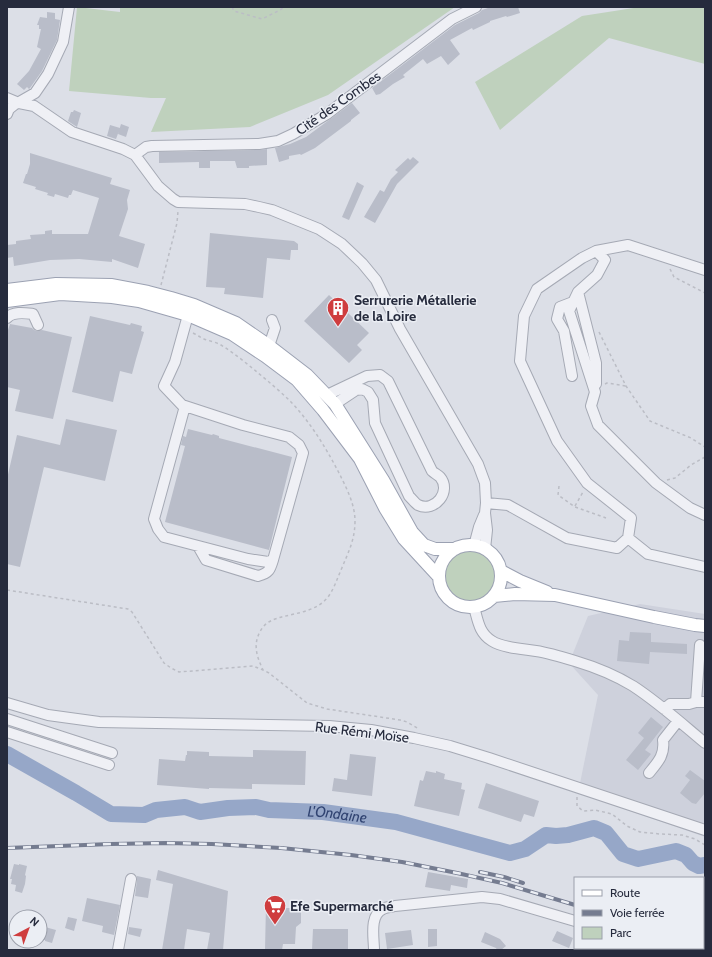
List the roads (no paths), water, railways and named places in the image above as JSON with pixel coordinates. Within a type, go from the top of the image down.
[{"type":"main road","points":[[7,290],[56,284],[111,285],[148,292],[194,305],[236,323],[270,346],[307,375],[331,400],[383,480],[412,532],[424,545],[435,549],[455,549],[461,547],[479,548],[492,555],[498,562],[501,580],[499,588],[494,596],[485,604],[474,607],[463,607],[454,603],[446,596],[441,587],[439,577],[441,566],[447,556],[455,549]]},
{"type":"main road","points":[[7,301],[60,294],[112,297],[139,301],[188,315],[232,334],[266,356],[297,380],[324,410],[360,459],[385,508],[404,539],[439,577]]},
{"type":"main road","points":[[500,571],[520,581],[556,595],[654,617],[705,626]]},
{"type":"main road","points":[[494,596],[515,594],[556,595]]},
{"type":"street","points":[[7,114],[9,109],[35,93],[48,74],[62,42],[68,7]]},
{"type":"street","name":"Cité des Combes","points":[[136,155],[146,147],[152,146],[260,144],[278,141],[327,114],[452,19],[476,7]]},
{"type":"street","points":[[7,98],[19,103],[34,106],[72,132],[123,149],[136,155],[158,186],[178,202],[245,204],[272,210],[319,230],[342,244],[357,258],[376,280],[400,329],[478,464],[485,483],[487,530],[479,548]]},
{"type":"street","points":[[486,508],[508,505],[567,538],[617,548],[628,538],[631,518],[587,483],[557,441],[520,361],[524,316],[537,289],[582,258],[596,251],[628,245],[705,270]]},
{"type":"street","points":[[595,392],[569,311],[578,292],[597,275],[605,260],[596,251]]},
{"type":"street","points":[[578,292],[596,363],[595,392],[591,406],[598,425],[656,483],[690,508],[705,515]]},
{"type":"street","points":[[572,376],[564,331],[557,319],[560,307],[573,302]]},
{"type":"street","points":[[7,318],[9,315],[15,313],[33,314],[38,325]]},
{"type":"street","points":[[188,315],[175,362],[164,386],[182,405],[243,425],[289,437],[299,445],[303,453],[269,571],[258,576],[206,560],[198,546]]},
{"type":"street","points":[[270,346],[277,325]]},
{"type":"street","points":[[380,375],[388,381],[432,471],[440,477],[443,484],[444,490],[438,502],[432,506],[420,506],[409,496],[374,423],[373,400],[368,392],[356,390],[331,400],[367,376],[380,375]]},
{"type":"street","points":[[185,406],[154,519],[158,529],[164,537],[248,559],[268,562],[273,560]]},
{"type":"street","points":[[628,538],[648,554],[705,567]]},
{"type":"street","points":[[474,607],[481,632],[492,641],[506,646],[558,656],[592,666],[612,675],[633,686],[664,709],[705,743]]},
{"type":"street","points":[[664,709],[670,704],[689,704],[701,698],[700,645]]},
{"type":"street","name":"Rue Rémi Moïse","points":[[7,703],[48,715],[99,722],[329,726],[371,730],[450,746],[705,830]]},
{"type":"street","points":[[7,719],[112,753]]},
{"type":"street","points":[[649,773],[660,759],[664,748],[663,740],[678,721]]},
{"type":"street","points":[[7,732],[109,766]]},
{"type":"street","points":[[118,950],[131,879]]},
{"type":"street","points":[[374,950],[375,918],[378,912],[383,908],[395,906],[482,897],[500,899],[574,921]]},
{"type":"waterway","name":"L'Ondaine","points":[[7,754],[111,814],[144,815],[156,810],[185,807],[200,812],[228,808],[256,807],[269,810],[323,812],[396,822],[510,853],[525,849],[546,835],[568,835],[594,828],[606,833],[623,854],[638,859],[676,851],[686,855],[693,863],[699,866],[705,865]]},
{"type":"railway","points":[[7,848],[166,843],[281,848],[402,862],[502,883],[574,905]]},
{"type":"railway","points":[[480,872],[523,883]]},
{"type":"place","name":"Serrurerie Métallerie de la Loire","points":[[338,328]]},
{"type":"place","name":"Efe Supermarché","points":[[275,926]]}]
